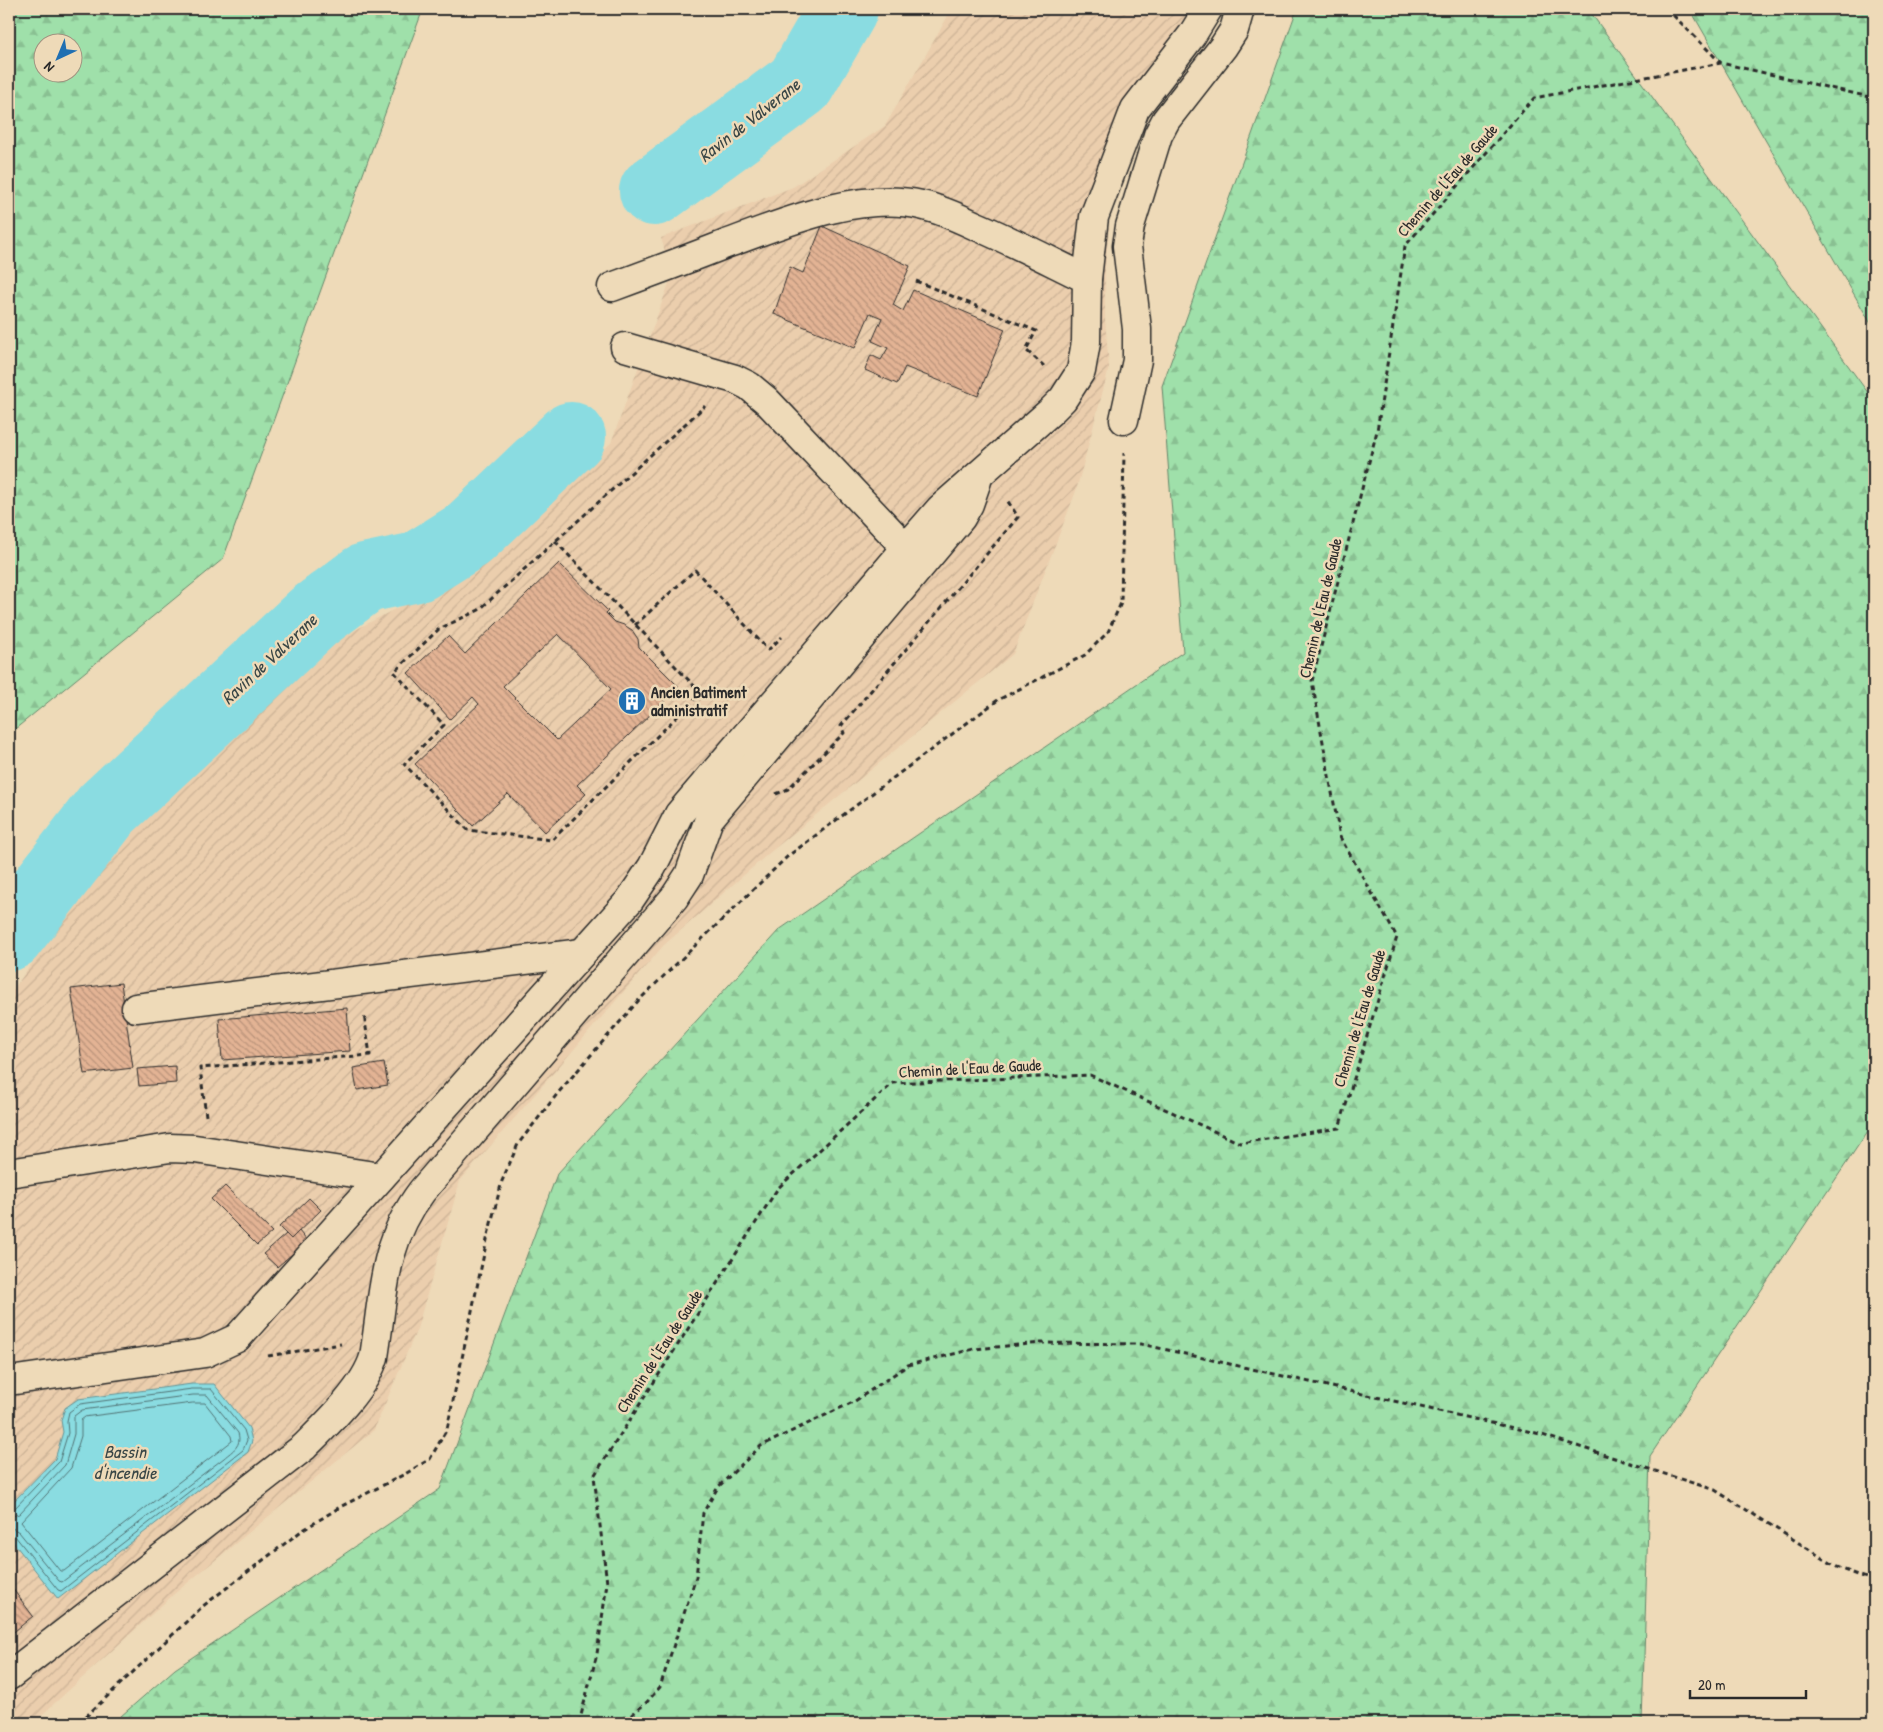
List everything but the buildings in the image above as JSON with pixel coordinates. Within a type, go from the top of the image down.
[{"type":"street","points":[[9,1381],[204,1354],[237,1338],[629,901],[652,867],[679,814],[906,548],[940,509],[1063,399],[1081,371],[1086,342],[1087,279],[1094,217],[1134,110],[1192,34],[1208,9]]},
{"type":"street","points":[[1124,420],[1137,360],[1137,329],[1127,246],[1132,217],[1158,135],[1166,120],[1223,47],[1234,30],[1240,9]]},
{"type":"street","points":[[612,287],[798,219],[853,204],[875,201],[898,201],[921,205],[950,214],[1005,238],[1087,279]]},
{"type":"street","points":[[625,347],[735,379],[749,386],[767,402],[906,548]]},
{"type":"street","points":[[9,1676],[304,1447],[327,1424],[364,1380],[371,1368],[374,1357],[386,1265],[397,1232],[409,1209],[429,1183],[674,898],[689,874],[709,819],[961,518],[969,504],[978,477]]},
{"type":"street","points":[[136,1008],[582,953]]},
{"type":"street","points":[[9,1174],[170,1148],[381,1177]]},
{"type":"path","points":[[1667,9],[1721,64]]},
{"type":"path","name":"Chemin de l'Eau de Gaude","points":[[580,1723],[597,1654],[607,1583],[594,1476],[778,1188],[893,1083],[1090,1075],[1240,1144],[1339,1128],[1397,937],[1340,837],[1312,681],[1377,431],[1405,246],[1534,98],[1721,64],[1874,98]]},
{"type":"path","points":[[916,281],[1036,331],[1026,350],[1050,372]]},
{"type":"path","points":[[555,542],[701,693],[552,840],[468,830],[404,764],[444,725],[394,672],[439,630],[479,610],[735,379]]},
{"type":"path","points":[[79,1723],[203,1606],[293,1538],[340,1507],[430,1459],[447,1429],[488,1235],[502,1181],[518,1144],[558,1093],[639,1000],[788,856],[998,700],[1085,655],[1108,632],[1121,603],[1124,420]]},
{"type":"path","points":[[635,625],[695,570],[768,650],[789,630]]},
{"type":"path","points":[[207,1121],[200,1068],[370,1055],[360,981]]},
{"type":"path","points":[[606,1723],[629,1717],[660,1687],[696,1577],[703,1513],[718,1487],[761,1446],[855,1401],[908,1365],[974,1350],[1041,1343],[1140,1344],[1536,1433],[1715,1490],[1837,1567],[1874,1581]]},
{"type":"shaded area","points":[[952,9],[1222,9],[1187,64],[1150,112],[1110,213],[1105,270],[1105,319],[1109,368],[1076,491],[1013,654],[768,854],[664,945],[460,1181],[417,1329],[374,1430],[174,1594],[33,1723],[9,1723],[9,996],[109,852],[321,648],[488,560],[611,443],[672,275],[661,238],[793,187],[885,126]]},
{"type":"green space","points":[[9,9],[423,9],[223,559],[9,734]]},
{"type":"green space","points":[[1297,9],[1588,9],[1874,401],[1874,1122],[1650,1456],[1642,1723],[113,1723],[175,1669],[440,1489],[557,1174],[779,930],[1183,652],[1162,386]]},
{"type":"green space","points":[[1690,9],[1874,9],[1874,329]]},
{"type":"water","name":"Bassin d'incendie","points":[[192,1384],[214,1384],[249,1428],[252,1441],[248,1452],[58,1599],[9,1537],[9,1509],[12,1503],[55,1459],[63,1432],[61,1420],[65,1408],[78,1399]]},
{"type":"waterway","name":"Ravin de Valverane","points":[[654,191],[800,84],[843,9]]},
{"type":"waterway","name":"Ravin de Valverane","points":[[9,936],[107,809],[313,617],[365,578],[417,567],[468,535],[571,437]]},
{"type":"place","name":"Ancien Batiment administratif","points":[[632,701]]}]
